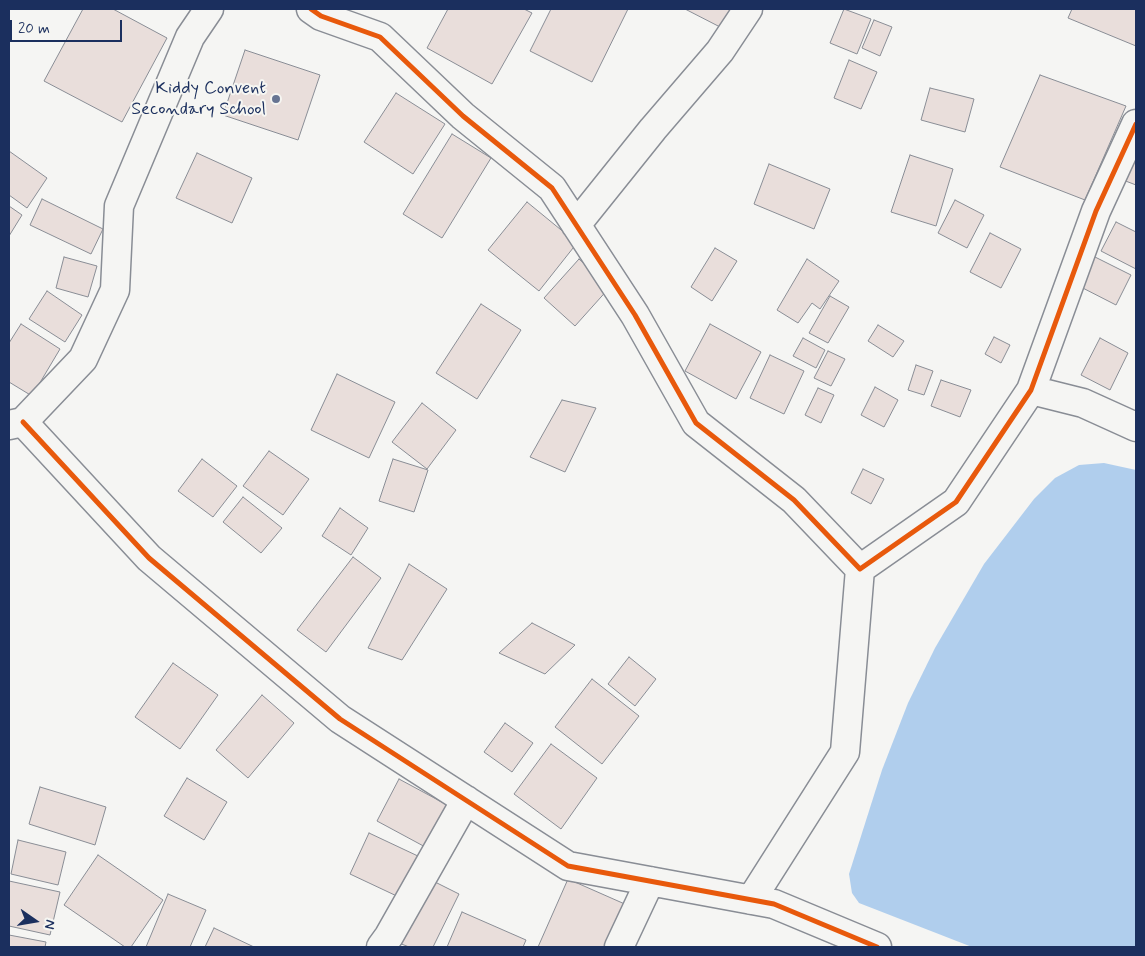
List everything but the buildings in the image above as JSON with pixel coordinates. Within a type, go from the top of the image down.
[{"type":"street","points":[[209,9],[190,37],[119,206],[115,290],[83,358],[16,423],[148,558],[340,719],[568,866],[774,904],[877,947]]},
{"type":"street","points":[[311,9],[321,16],[380,37],[463,116],[552,188],[635,314],[696,423],[794,500],[860,569],[845,752],[751,900]]},
{"type":"street","points":[[576,225],[653,129],[720,51],[748,9]]},
{"type":"street","points":[[860,569],[956,502],[1031,390],[1096,211],[1136,124]]},
{"type":"street","points":[[1031,390],[1084,403],[1136,427]]},
{"type":"street","points":[[381,947],[466,800]]},
{"type":"street","points":[[619,947],[650,881]]},
{"type":"water","points":[[1104,463],[1136,470],[1136,947],[972,947],[859,903],[852,893],[849,874],[882,770],[908,703],[935,648],[984,564],[1034,499],[1055,478],[1079,465]]},
{"type":"cycle path","points":[[311,9],[321,16],[380,37],[463,116],[552,188],[635,315],[696,423],[794,500],[860,569],[956,502],[1031,390],[1096,211],[1136,124]]},
{"type":"cycle path","points":[[23,422],[149,558],[340,719],[568,866],[774,904],[877,947]]},
{"type":"place","name":"Kiddy Convent Secondary School","points":[[276,99]]}]
